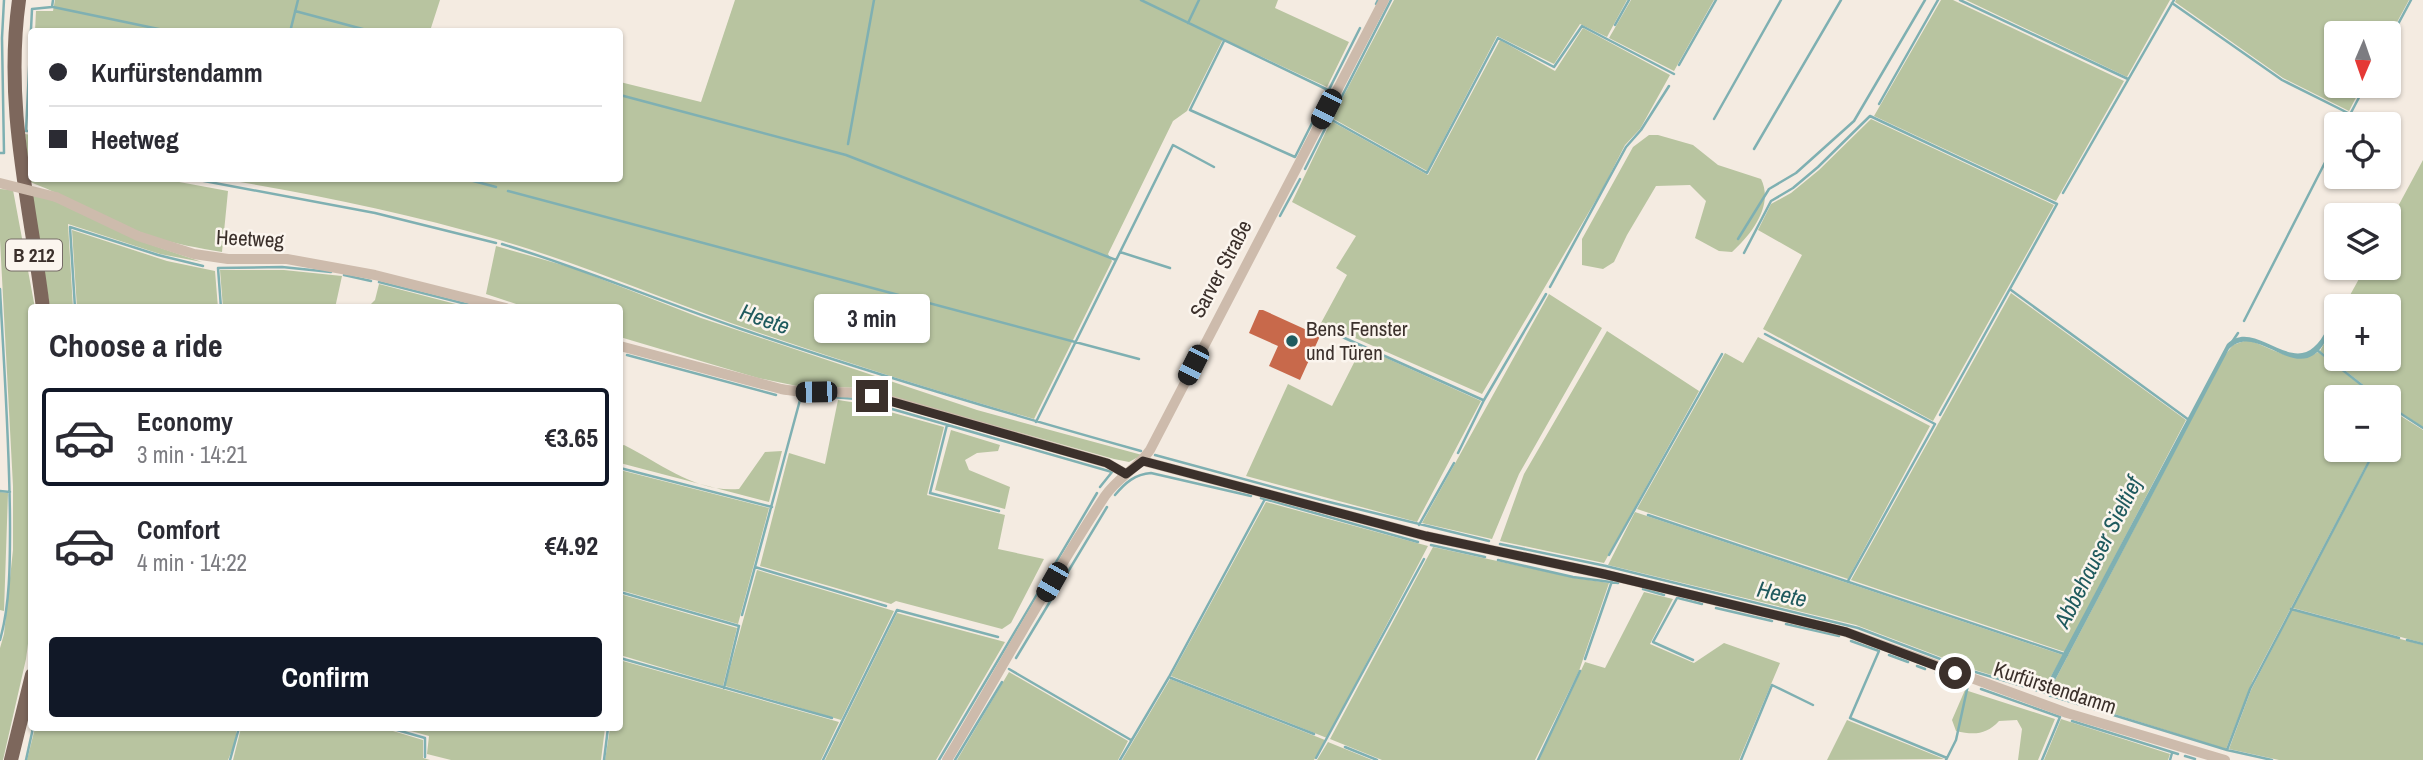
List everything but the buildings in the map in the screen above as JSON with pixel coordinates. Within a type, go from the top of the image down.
[{"type":"main road","name":"B 212","points":[[19,0],[15,87],[19,159],[42,304]]},
{"type":"main road","points":[[11,760],[28,691]]},
{"type":"street","name":"Sarver Straße","points":[[947,760],[1063,562],[1107,493],[1143,461],[1384,0]]},
{"type":"street","name":"Heetweg","points":[[0,183],[56,197],[138,236],[194,254],[228,259],[287,259],[375,275],[490,304]]},
{"type":"street","points":[[623,347],[795,392],[853,391],[1107,463],[1126,474]]},
{"type":"street","name":"Kurfürstendamm","points":[[1143,461],[1426,536],[1604,574],[1846,632],[2067,713],[2225,760]]},
{"type":"green space","points":[[55,0],[440,0],[431,28],[35,28],[36,11],[53,11]]},
{"type":"green space","points":[[735,0],[1278,0],[1275,8],[1349,42],[1327,87],[1223,39],[1187,111],[1173,121],[1108,254],[1112,261],[1034,419],[806,349],[585,268],[496,239],[360,205],[238,182],[623,182],[623,83],[701,102]]},
{"type":"green space","points":[[1394,0],[1627,0],[1607,37],[1580,24],[1554,64],[1497,36],[1427,171],[1332,118]]},
{"type":"green space","points":[[1631,0],[1714,0],[1674,71],[1609,38]]},
{"type":"green space","points":[[1941,0],[1953,0],[2124,81],[2056,201],[1874,116]]},
{"type":"green space","points":[[1966,0],[2170,0],[2127,77]]},
{"type":"green space","points":[[2409,0],[2398,21],[2324,21],[2324,98],[2356,98],[2349,111],[2283,78],[2175,2]]},
{"type":"green space","points":[[1583,28],[1670,75],[1640,129],[1625,145],[1603,188],[1482,394],[1321,323],[1347,275],[1336,268],[1356,236],[1292,202],[1331,121],[1428,175],[1500,40],[1555,71]]},
{"type":"green space","points":[[1871,119],[2054,205],[1933,421],[1763,329],[1802,255],[1758,230],[1771,204],[1791,193],[1819,170]]},
{"type":"green space","points":[[25,134],[28,134],[28,163]]},
{"type":"green space","points":[[1649,135],[1693,145],[1718,165],[1761,179],[1765,199],[1759,218],[1747,237],[1732,252],[1719,251],[1695,238],[1706,201],[1690,185],[1656,186],[1614,262],[1603,269],[1582,265],[1582,239],[1633,147]]},
{"type":"green space","points":[[2423,160],[2423,427],[2401,413],[2401,385],[2364,385],[2346,371],[2401,371],[2401,294],[2351,294],[2358,280],[2401,280],[2400,203]]},
{"type":"green space","points":[[30,182],[179,182],[228,191],[222,252],[153,237]]},
{"type":"green space","points":[[0,189],[13,190],[34,304],[28,304],[28,644],[3,760],[0,760],[0,648],[4,634],[13,550],[13,486],[0,240]]},
{"type":"green space","points":[[32,194],[58,202],[143,242],[202,262],[160,254],[68,224],[73,304],[49,304]]},
{"type":"green space","points":[[72,230],[167,261],[215,271],[218,304],[77,304]]},
{"type":"green space","points":[[496,246],[573,268],[701,318],[977,410],[1142,455],[1129,462],[1114,459],[860,388],[797,386],[758,378],[623,338],[623,304],[516,304],[486,294]]},
{"type":"green space","points":[[220,270],[284,270],[342,276],[336,304],[223,304]]},
{"type":"green space","points":[[379,284],[456,304],[371,304],[375,300]]},
{"type":"green space","points":[[2011,293],[2186,420],[2065,652],[1851,580]]},
{"type":"green space","points":[[1549,294],[1602,328],[1519,474],[1492,539],[1422,523]]},
{"type":"green space","points":[[1607,331],[1699,391],[1604,563],[1500,541],[1524,474]]},
{"type":"green space","points":[[1758,337],[1930,426],[1848,579],[1637,509],[1725,353],[1743,363]]},
{"type":"green space","points":[[2247,340],[2283,354],[2300,357],[2318,352],[2324,357],[2324,371],[2342,371],[2361,385],[2324,385],[2324,462],[2368,462],[2253,680],[2226,749],[2057,696],[2052,686],[2225,355],[2233,345]]},
{"type":"green space","points":[[1362,347],[1481,401],[1417,522],[1246,476],[1288,384],[1332,406]]},
{"type":"green space","points":[[838,400],[944,427],[927,495],[1005,515],[998,549],[1044,559],[1011,623],[1002,629],[896,601],[891,604],[760,566],[789,453],[825,464]]},
{"type":"green space","points":[[2401,416],[2423,430],[2423,643],[2293,608],[2370,462],[2401,462]]},
{"type":"green space","points":[[951,430],[1000,445],[998,451],[977,453],[965,460],[969,470],[1010,487],[1005,509],[935,490]]},
{"type":"green space","points":[[623,445],[693,482],[703,485],[623,464]]},
{"type":"green space","points":[[782,451],[769,502],[712,487],[739,489],[765,452]]},
{"type":"green space","points":[[623,471],[769,508],[738,624],[623,591]]},
{"type":"green space","points":[[0,492],[8,493],[4,611],[0,610]]},
{"type":"green space","points":[[1266,502],[1428,546],[1327,738],[1171,676]]},
{"type":"green space","points":[[1635,512],[2063,655],[2049,680],[2048,692],[1975,670],[1856,625],[1608,565]]},
{"type":"green space","points":[[1433,547],[1609,583],[1579,671],[1535,760],[1382,760],[1330,739]]},
{"type":"green space","points":[[757,570],[894,611],[841,720],[725,686]]},
{"type":"green space","points":[[1644,592],[1673,599],[1650,644],[1694,663],[1724,643],[1780,663],[1739,760],[1539,760],[1585,662],[1605,668]]},
{"type":"green space","points":[[623,595],[737,628],[723,686],[623,656]]},
{"type":"green space","points":[[2292,610],[2423,645],[2423,760],[2279,760],[2229,749],[2251,690]]},
{"type":"green space","points":[[897,613],[1005,642],[936,760],[825,760]]},
{"type":"green space","points":[[623,661],[839,722],[821,760],[605,760],[610,731],[623,731]]},
{"type":"green space","points":[[1009,672],[1128,741],[1118,760],[957,760]]},
{"type":"green space","points":[[1170,679],[1325,740],[1314,760],[1122,760]]},
{"type":"green space","points":[[1965,690],[2055,719],[2038,760],[2018,760],[2022,729],[2017,720],[1999,721],[1979,733],[1956,731],[1952,720]]},
{"type":"green space","points":[[2061,719],[2170,754],[2168,760],[2044,760]]},
{"type":"green space","points":[[1847,720],[1944,759],[1827,760]]},
{"type":"green space","points":[[34,731],[237,731],[228,760],[27,760]]},
{"type":"green space","points":[[240,731],[393,731],[423,740],[423,758],[430,760],[233,760]]},
{"type":"green space","points":[[411,731],[605,731],[601,760],[451,760],[427,754],[429,736]]},
{"type":"green space","points":[[1328,742],[1372,760],[1317,760]]},
{"type":"water","points":[[2324,334],[2324,343],[2315,354],[2304,359],[2291,357],[2253,342],[2240,342],[2229,349],[2052,686],[2057,698],[2049,697],[2049,680],[2227,344],[2237,338],[2248,337],[2282,350],[2304,353]]},
{"type":"waterway","points":[[0,153],[4,153],[4,0]]},
{"type":"waterway","points":[[31,28],[32,9],[52,7],[53,0]]},
{"type":"waterway","points":[[291,28],[298,0]]},
{"type":"waterway","points":[[848,144],[874,0]]},
{"type":"waterway","points":[[1141,0],[1328,90]]},
{"type":"waterway","points":[[1188,23],[1199,0]]},
{"type":"waterway","points":[[1376,4],[1378,0]]},
{"type":"waterway","points":[[1336,108],[1391,0]]},
{"type":"waterway","points":[[1615,25],[1629,0]]},
{"type":"waterway","points":[[1679,65],[1716,0]]},
{"type":"waterway","points":[[1714,119],[1781,0]]},
{"type":"waterway","points":[[1754,149],[1841,0]]},
{"type":"waterway","points":[[1738,239],[1769,189],[1796,173],[1854,121],[1925,0]]},
{"type":"waterway","points":[[1879,104],[1938,0]]},
{"type":"waterway","points":[[1960,0],[2128,79]]},
{"type":"waterway","points":[[2063,193],[2174,0]]},
{"type":"waterway","points":[[2400,21],[2411,0]]},
{"type":"waterway","points":[[2172,3],[2282,80],[2346,112]]},
{"type":"waterway","points":[[53,7],[154,28]]},
{"type":"waterway","points":[[295,11],[359,28]]},
{"type":"waterway","points":[[1305,169],[1330,119],[1427,173],[1498,38],[1554,67],[1582,26],[1674,74]]},
{"type":"waterway","points":[[1224,41],[1190,110],[1295,157],[1360,28]]},
{"type":"waterway","points":[[1550,287],[1626,147],[1641,130],[1669,86]]},
{"type":"waterway","points":[[28,90],[28,131]]},
{"type":"waterway","points":[[623,96],[846,155],[1116,260]]},
{"type":"waterway","points":[[2351,112],[2359,98]]},
{"type":"waterway","points":[[1744,253],[1771,201],[1793,188],[1818,167],[1870,116],[2057,204],[1940,415]]},
{"type":"waterway","points":[[1036,422],[1173,145],[1214,167]]},
{"type":"waterway","points":[[2244,321],[2324,164]]},
{"type":"waterway","points":[[1280,216],[1300,179]]},
{"type":"waterway","name":"Heete","points":[[209,182],[375,213],[496,243]]},
{"type":"waterway","points":[[477,182],[496,187]]},
{"type":"waterway","points":[[508,191],[1139,359]]},
{"type":"waterway","points":[[75,304],[70,227],[158,255],[203,266]]},
{"type":"waterway","name":"Heete","points":[[502,244],[838,361],[1141,451]]},
{"type":"waterway","points":[[1120,252],[1170,268]]},
{"type":"waterway","points":[[221,304],[218,268],[282,267],[331,272]]},
{"type":"waterway","points":[[344,275],[371,281]]},
{"type":"waterway","points":[[379,282],[466,304]]},
{"type":"waterway","points":[[0,289],[10,528],[8,599],[0,640]]},
{"type":"waterway","points":[[2011,290],[2189,420]]},
{"type":"waterway","points":[[1458,453],[1484,400],[1546,294]]},
{"type":"waterway","points":[[1320,327],[1483,400]]},
{"type":"waterway","name":"Abbehauser Sieltief","points":[[2232,342],[2238,333]]},
{"type":"waterway","points":[[1765,334],[1935,424],[1848,581]]},
{"type":"waterway","points":[[2317,350],[2362,385]]},
{"type":"waterway","points":[[1609,555],[1722,354]]},
{"type":"waterway","points":[[627,355],[776,395]]},
{"type":"waterway","points":[[742,615],[800,400],[831,397],[857,399],[1112,472],[1100,487]]},
{"type":"waterway","points":[[2401,414],[2423,428]]},
{"type":"waterway","points":[[947,425],[930,493],[999,511]]},
{"type":"waterway","name":"Heete","points":[[1155,455],[1321,500],[1489,541]]},
{"type":"waterway","points":[[2227,750],[2250,689],[2369,462]]},
{"type":"waterway","points":[[1419,525],[1454,463]]},
{"type":"waterway","points":[[623,469],[772,507]]},
{"type":"waterway","points":[[1115,495],[1131,480],[1151,473],[1251,496]]},
{"type":"waterway","points":[[0,491],[10,492]]},
{"type":"waterway","points":[[939,760],[1097,493]]},
{"type":"waterway","points":[[1261,498],[1418,542]]},
{"type":"waterway","points":[[1120,760],[1169,677],[1265,499]]},
{"type":"waterway","points":[[1016,658],[1107,507]]},
{"type":"waterway","points":[[1648,515],[2067,655]]},
{"type":"waterway","name":"Heete","points":[[1500,544],[1606,566],[1858,628],[1972,671],[2049,694]]},
{"type":"waterway","points":[[1431,545],[1485,557]]},
{"type":"waterway","points":[[1316,758],[1424,559]]},
{"type":"waterway","points":[[1498,560],[1573,577],[1618,583]]},
{"type":"waterway","points":[[755,567],[886,606]]},
{"type":"waterway","points":[[1585,659],[1612,581]]},
{"type":"waterway","points":[[1643,589],[1664,595]]},
{"type":"waterway","points":[[623,593],[739,626],[724,688]]},
{"type":"waterway","points":[[1677,598],[1653,642],[1693,660]]},
{"type":"waterway","points":[[1678,598],[1702,604]]},
{"type":"waterway","points":[[1716,608],[1772,621]]},
{"type":"waterway","points":[[2291,609],[2399,638]]},
{"type":"waterway","points":[[823,760],[897,610],[998,637]]},
{"type":"waterway","points":[[1786,624],[1839,636]]},
{"type":"waterway","points":[[2407,640],[2423,644]]},
{"type":"waterway","points":[[1851,641],[1879,651],[1850,718],[1947,758]]},
{"type":"waterway","points":[[1889,655],[1908,662]]},
{"type":"waterway","points":[[623,659],[832,718]]},
{"type":"waterway","points":[[1917,666],[1925,669]]},
{"type":"waterway","points":[[1009,669],[1131,740]]},
{"type":"waterway","points":[[1538,760],[1580,671]]},
{"type":"waterway","points":[[1936,673],[1968,685],[1956,740],[1946,760]]},
{"type":"waterway","points":[[1171,678],[1314,734]]},
{"type":"waterway","points":[[955,760],[1002,682]]},
{"type":"waterway","points":[[1741,760],[1772,685],[1813,705]]},
{"type":"waterway","points":[[1981,689],[2060,717],[2042,760]]},
{"type":"waterway","name":"Abbehauser Sieltief","points":[[2055,697],[2227,750],[2272,760]]},
{"type":"waterway","points":[[2072,721],[2178,754]]},
{"type":"waterway","points":[[26,760],[32,731]]},
{"type":"waterway","points":[[230,760],[238,731]]},
{"type":"waterway","points":[[400,731],[425,738],[425,757]]},
{"type":"waterway","points":[[604,760],[608,731]]},
{"type":"waterway","points":[[1345,747],[1377,760]]},
{"type":"waterway","points":[[2170,760],[2172,753]]},
{"type":"waterway","points":[[2185,756],[2195,759]]},
{"type":"place","name":"Bens Fenster und Türen","points":[[1292,341]]},
{"type":"route","points":[[872,396],[1107,463],[1126,474],[1143,461],[1426,536],[1604,574],[1846,632],[1955,673]]}]
